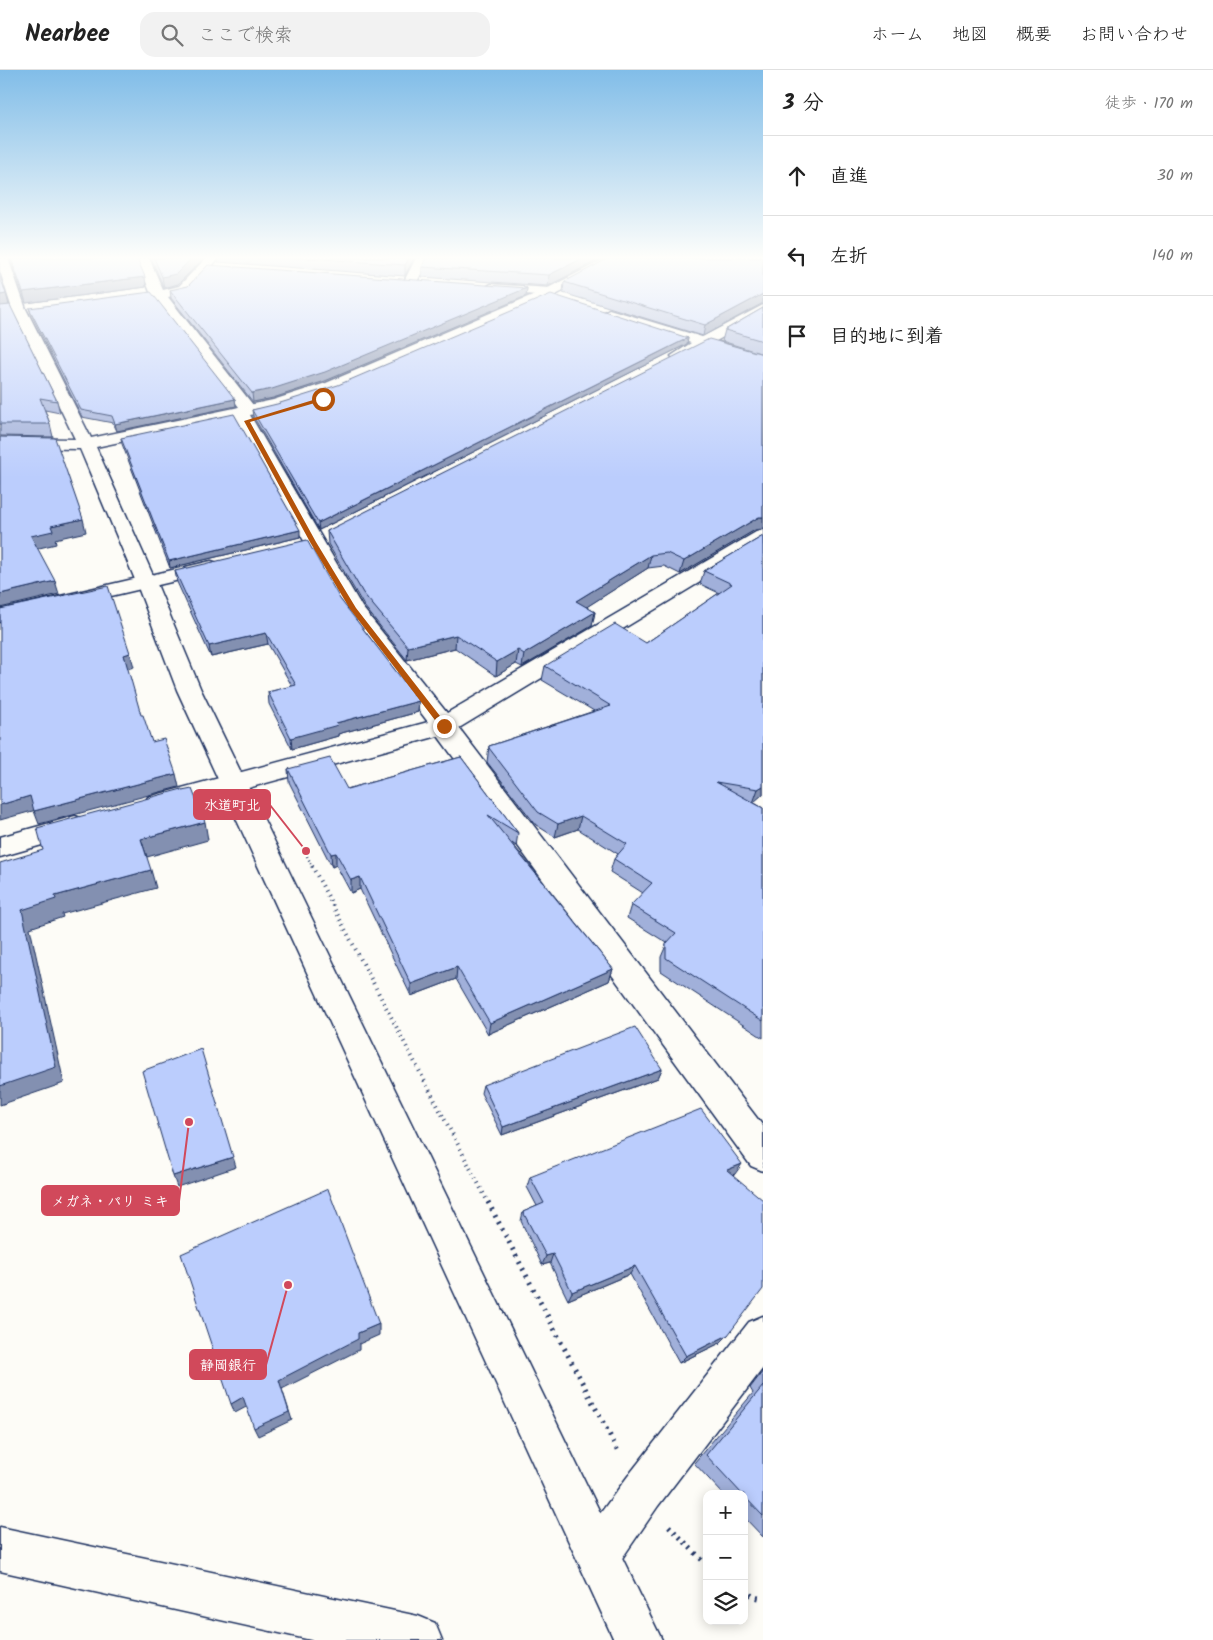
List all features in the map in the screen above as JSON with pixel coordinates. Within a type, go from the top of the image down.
[{"type":"street","points":[[31,331],[86,444],[146,582],[189,690],[638,1640]]},
{"type":"street","points":[[184,331],[245,411],[247,421],[353,609],[444,726],[763,1154]]},
{"type":"street","points":[[0,443],[86,444],[277,404],[332,386],[459,331]]},
{"type":"street","points":[[667,331],[763,360]]},
{"type":"street","points":[[660,366],[726,331]]},
{"type":"street","points":[[131,811],[444,726],[763,536]]},
{"type":"street","points":[[0,616],[227,563]]},
{"type":"street","points":[[0,847],[94,821]]},
{"type":"street","points":[[598,1554],[643,1491],[763,1336]]},
{"type":"street","points":[[0,1550],[418,1640]]},
{"type":"path","points":[[307,855],[624,1463],[668,1526],[703,1561]]},
{"type":"path","points":[[748,1593],[754,1597],[763,1598]]},
{"type":"building","points":[[0,331],[23,331],[57,401],[40,398],[50,424],[0,424]]},
{"type":"building","points":[[41,331],[182,331],[235,399],[115,424],[112,416],[81,410]]},
{"type":"building","points":[[203,331],[423,331],[325,372],[272,389],[252,393]]},
{"type":"building","points":[[464,331],[667,331],[688,338],[318,523],[252,410],[338,385]]},
{"type":"building","points":[[729,331],[763,331],[763,341]]},
{"type":"building","points":[[709,339],[763,354],[763,517],[759,517],[684,561],[667,553],[651,555],[576,601],[595,612],[524,654],[518,650],[497,662],[456,635],[408,647],[363,593],[327,531]]},
{"type":"building","points":[[234,414],[300,530],[169,561],[121,438]]},
{"type":"building","points":[[0,437],[55,438],[83,519],[51,526],[53,531],[31,536],[55,581],[0,594]]},
{"type":"building","points":[[763,536],[763,786],[758,789],[716,782],[763,808],[763,1021],[666,958],[666,944],[676,933],[631,905],[652,883],[614,859],[627,844],[581,816],[558,824],[538,812],[489,746],[611,706],[545,666],[615,624],[646,643],[732,584],[704,571]]},
{"type":"building","points":[[307,540],[340,599],[419,701],[336,723],[338,725],[291,738],[268,692],[296,685],[266,633],[209,646],[175,571]]},
{"type":"building","points":[[108,586],[130,653],[124,655],[141,715],[143,715],[152,742],[164,739],[176,774],[34,811],[30,796],[0,805],[0,609]]},
{"type":"building","points":[[461,757],[518,833],[488,815],[613,969],[490,1023],[457,967],[411,984],[360,877],[351,880],[336,853],[331,854],[288,769],[330,758],[347,789]]},
{"type":"building","points":[[182,789],[182,791],[192,789],[205,822],[141,839],[151,870],[55,896],[56,899],[22,910],[56,1067],[0,1086],[0,863],[43,850],[37,828]]},
{"type":"building","points":[[635,1027],[662,1069],[503,1127],[483,1085]]},
{"type":"building","points":[[201,1049],[233,1157],[173,1176],[142,1071]]},
{"type":"building","points":[[701,1109],[742,1164],[727,1170],[763,1200],[763,1289],[728,1335],[686,1356],[635,1266],[572,1292],[553,1254],[546,1256],[523,1212],[544,1203],[530,1177]]},
{"type":"building","points":[[328,1189],[379,1324],[358,1333],[358,1339],[279,1380],[289,1412],[254,1428],[243,1397],[231,1404],[181,1254]]},
{"type":"building","points":[[763,1386],[763,1516],[748,1500],[748,1490],[738,1490],[706,1455]]},
{"type":"place","name":"水道町北","points":[[306,851]]},
{"type":"place","name":"メガネ・パリ ミキ","points":[[189,1122]]},
{"type":"place","name":"静岡銀行","points":[[288,1285]]},
{"type":"route","points":[[323,399],[247,421],[313,542],[353,609],[444,726]]}]
